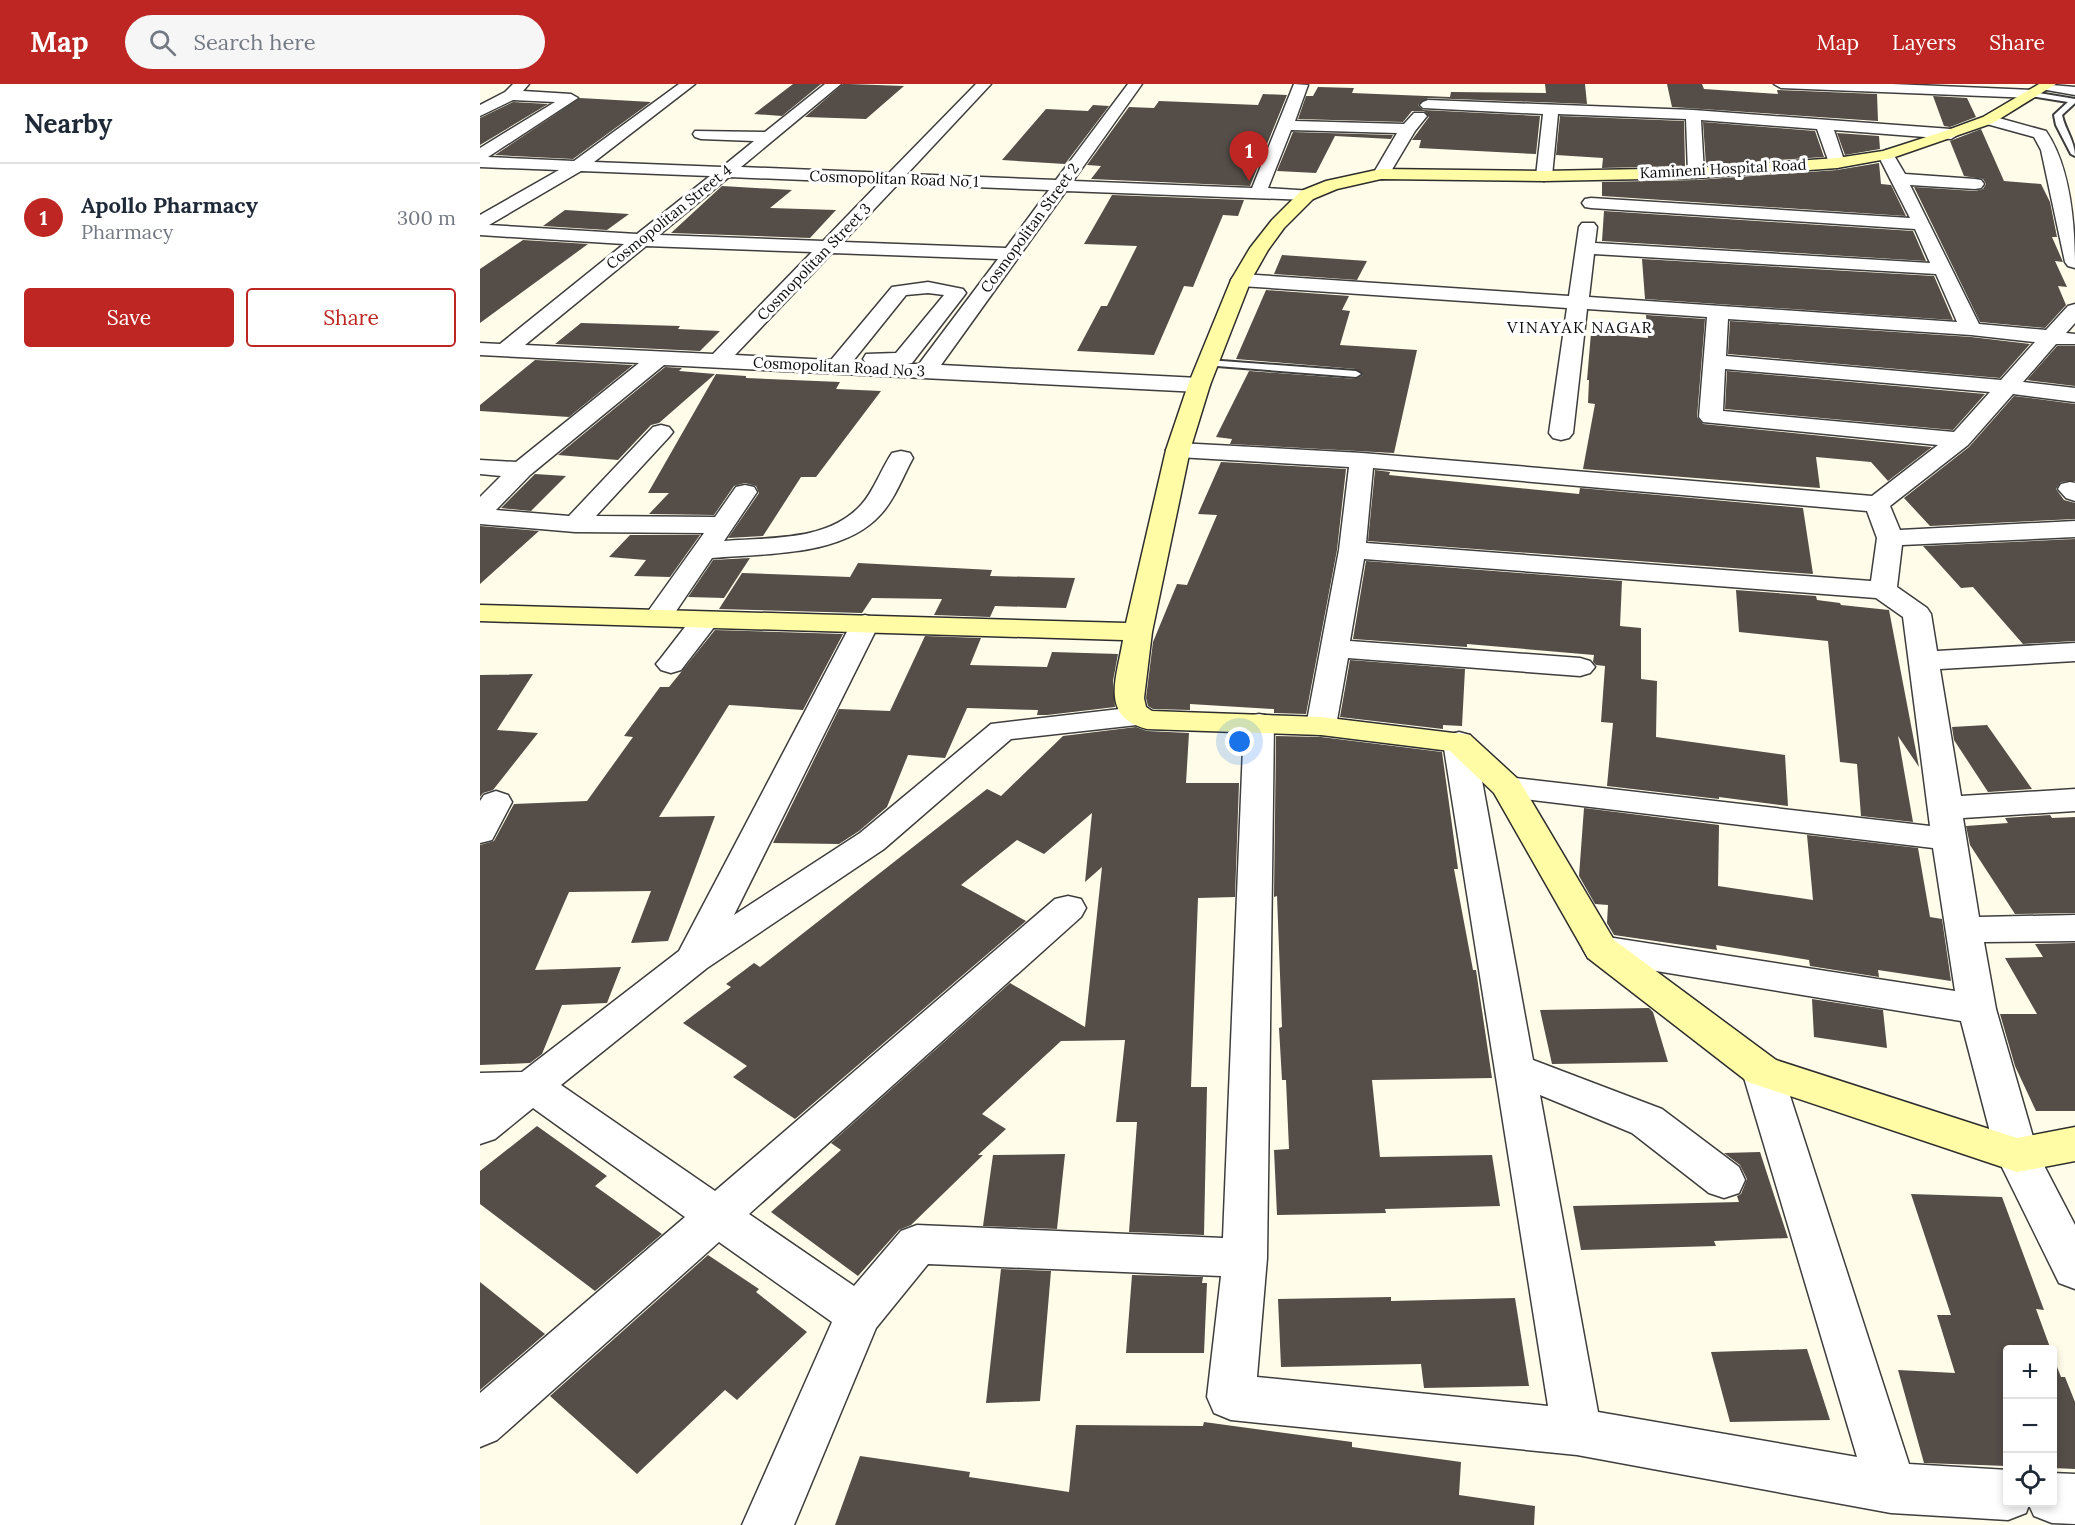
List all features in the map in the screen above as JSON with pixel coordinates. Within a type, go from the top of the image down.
[{"type":"street","points":[[483,107],[510,95],[522,84]]},
{"type":"street","points":[[480,223],[578,166],[688,84]]},
{"type":"street","name":"Cosmopolitan Street 4","points":[[504,351],[726,172],[767,131],[834,84]]},
{"type":"street","name":"Cosmopolitan Street 3","points":[[718,361],[984,84]]},
{"type":"street","name":"Cosmopolitan Street 2","points":[[925,372],[1011,254],[1038,206],[1061,185],[1135,84]]},
{"type":"street","points":[[1381,174],[1408,129],[1428,105],[1428,84]]},
{"type":"street","points":[[1781,84],[2043,88],[2074,98]]},
{"type":"street","points":[[1258,193],[1301,85]]},
{"type":"street","name":"Kamineni Hospital Road","points":[[1307,195],[1332,185],[1381,174],[1544,176],[1696,173],[1837,163],[1886,155],[1951,134],[1988,120],[2043,88]]},
{"type":"street","points":[[480,155],[571,98],[510,95]]},
{"type":"street","points":[[1428,105],[1693,115],[1951,134]]},
{"type":"street","points":[[1544,176],[1551,108]]},
{"type":"street","points":[[1693,115],[1696,173]]},
{"type":"street","points":[[1988,120],[2040,134],[2049,150],[2074,253]]},
{"type":"street","points":[[715,123],[767,131]]},
{"type":"street","points":[[1284,125],[1408,129]]},
{"type":"street","points":[[1824,125],[1837,163]]},
{"type":"street","points":[[701,134],[767,131]]},
{"type":"street","points":[[1886,155],[1922,224],[1971,329]]},
{"type":"street","name":"Cosmopolitan Road No 1","points":[[480,162],[1307,195]]},
{"type":"street","points":[[1561,433],[1596,174]]},
{"type":"street","points":[[1898,179],[1975,184]]},
{"type":"street","points":[[973,200],[986,182]]},
{"type":"street","points":[[1307,195],[1266,240],[1241,280],[1199,385],[1178,450],[1138,632],[1129,698],[1130,708],[1137,716],[1147,720],[1165,722],[1321,726],[1459,742],[1507,787],[1601,949],[1762,1071],[2017,1155],[2075,1144]]},
{"type":"street","points":[[1591,203],[1922,224]]},
{"type":"street","points":[[480,230],[641,240],[1011,254]]},
{"type":"street","points":[[1586,248],[1942,269]]},
{"type":"street","points":[[1241,280],[1971,329],[2063,339]]},
{"type":"street","points":[[909,288],[950,290],[956,293],[904,358],[894,361],[840,362],[899,291],[909,288]]},
{"type":"street","points":[[1178,450],[1362,460],[1877,504],[1960,440],[2010,387],[2063,339],[2075,310]]},
{"type":"street","points":[[1718,312],[1711,417],[1960,440]]},
{"type":"street","name":"Cosmopolitan Road No 3","points":[[480,349],[718,361],[840,362],[925,372],[1199,385]]},
{"type":"street","points":[[480,514],[521,470],[659,358]]},
{"type":"street","points":[[1715,362],[2075,394]]},
{"type":"street","points":[[575,524],[662,432]]},
{"type":"street","points":[[705,551],[825,539],[849,527],[872,509],[901,458]]},
{"type":"street","points":[[1321,726],[1352,550],[1362,460]]},
{"type":"street","points":[[480,467],[521,470]]},
{"type":"street","points":[[658,617],[745,492]]},
{"type":"street","points":[[1877,504],[1890,538],[1883,590]]},
{"type":"street","points":[[480,514],[575,524],[722,525]]},
{"type":"street","points":[[1890,538],[2075,529]]},
{"type":"street","points":[[1352,550],[1883,590],[1917,614],[1963,930],[1977,1009],[2017,1155],[2064,1223],[2075,1269]]},
{"type":"street","points":[[480,613],[1138,632]]},
{"type":"street","points":[[671,664],[705,620]]},
{"type":"street","points":[[694,959],[866,624]]},
{"type":"street","points":[[1334,648],[1580,667]]},
{"type":"street","points":[[1923,661],[2075,652]]},
{"type":"street","points":[[480,1127],[694,959],[872,841],[1002,731],[1137,716]]},
{"type":"street","points":[[1259,723],[1245,1258],[1231,1397],[1577,1432],[1891,1488],[2003,1495]]},
{"type":"street","points":[[1459,742],[1577,1432]]},
{"type":"street","points":[[1507,787],[1947,823],[2075,800]]},
{"type":"street","points":[[480,832],[496,802]]},
{"type":"street","points":[[480,1424],[1068,908]]},
{"type":"street","points":[[1963,930],[2075,928]]},
{"type":"street","points":[[1601,949],[1977,1009]]},
{"type":"street","points":[[1515,1070],[1647,1121],[1724,1180]]},
{"type":"street","points":[[1762,1071],[1891,1488]]},
{"type":"street","points":[[480,1089],[533,1087],[858,1315]]},
{"type":"street","points":[[768,1525],[858,1315],[917,1244],[1245,1258]]},
{"type":"street","points":[[2057,1498],[2075,1499]]},
{"type":"lane","points":[[2074,98],[2058,115],[2060,125],[2075,154]]},
{"type":"lane","points":[[1208,363],[1356,374]]},
{"type":"building","points":[[793,84],[821,84],[782,116],[754,114]]},
{"type":"building","points":[[843,84],[904,86],[866,119],[805,117]]},
{"type":"building","points":[[1545,84],[1585,84],[1587,104],[1428,98],[1418,105],[1423,110],[1540,116],[1536,154],[1419,148],[1421,140],[1412,140],[1429,117],[1424,111],[1412,111],[1403,122],[1298,119],[1306,96],[1313,96],[1318,87],[1354,88],[1352,93],[1450,97],[1451,92],[1546,93]]},
{"type":"building","points":[[1667,84],[1702,84],[1704,89],[1778,94],[1777,90],[1877,94],[1878,121],[1672,107]]},
{"type":"building","points":[[1263,94],[1287,95],[1250,186],[1091,179],[1101,166],[1087,165],[1129,107],[1154,108],[1159,101],[1258,105]]},
{"type":"building","points":[[1933,96],[1967,98],[1976,117],[1950,127],[1944,126]]},
{"type":"building","points":[[580,98],[651,102],[573,159],[495,155]]},
{"type":"building","points":[[513,102],[548,104],[480,145],[480,118]]},
{"type":"building","points":[[1093,105],[1109,106],[1065,164],[1002,160],[1046,109],[1088,111]]},
{"type":"building","points":[[1560,116],[1684,121],[1685,166],[1602,168],[1603,158],[1556,155]]},
{"type":"building","points":[[1703,122],[1815,131],[1824,157],[1706,165]]},
{"type":"building","points":[[1981,129],[2004,181],[2041,184],[2050,202],[2057,237],[2052,237],[2063,262],[2055,261],[2067,287],[2058,286],[2066,305],[2045,328],[1980,322],[1914,187],[1975,191],[1983,189],[1986,184],[1983,179],[1964,176],[1950,141]]},
{"type":"building","points":[[1293,132],[1393,135],[1391,139],[1335,136],[1316,173],[1277,171]]},
{"type":"building","points":[[1837,133],[1879,136],[1880,149],[1845,155]]},
{"type":"building","points":[[1879,163],[1881,184],[1891,185],[1906,216],[1602,196],[1602,182],[1696,180],[1837,170]]},
{"type":"building","points":[[722,186],[792,190],[770,208],[836,210],[810,238],[671,233]]},
{"type":"building","points":[[1112,195],[1244,200],[1238,216],[1223,215],[1193,287],[1184,286],[1154,355],[1077,351],[1101,306],[1107,306],[1137,246],[1084,244]]},
{"type":"building","points":[[565,210],[629,214],[607,230],[543,226]]},
{"type":"building","points":[[1604,211],[1913,231],[1926,261],[1602,241]]},
{"type":"building","points":[[523,240],[588,244],[480,323],[480,269]]},
{"type":"building","points":[[1282,255],[1367,261],[1357,280],[1274,274]]},
{"type":"building","points":[[1642,259],[1934,276],[1953,320],[1645,299]]},
{"type":"building","points":[[1266,290],[1349,296],[1342,310],[1350,311],[1340,345],[1417,350],[1394,453],[1230,444],[1232,439],[1216,437],[1249,371],[1356,379],[1363,375],[1356,369],[1236,359]]},
{"type":"building","points":[[1646,315],[1705,319],[1697,417],[1703,424],[1932,447],[1888,481],[1871,462],[1816,457],[1820,488],[1583,469],[1595,404],[1588,403],[1589,380],[1587,380],[1591,333],[1648,338]]},
{"type":"building","points":[[1730,321],[1971,337],[2030,344],[2000,378],[1728,354]]},
{"type":"building","points":[[581,323],[680,326],[678,329],[720,331],[700,351],[555,344]]},
{"type":"building","points":[[2057,346],[2075,346],[2075,386],[2027,380]]},
{"type":"building","points":[[535,360],[633,365],[569,417],[480,411],[480,405]]},
{"type":"building","points":[[665,367],[682,368],[679,371],[715,374],[659,423],[651,425],[618,460],[558,455]]},
{"type":"building","points":[[1727,371],[1985,394],[1953,430],[1725,409]]},
{"type":"building","points":[[716,374],[746,376],[746,378],[840,382],[836,389],[881,391],[816,477],[801,477],[763,536],[728,538],[759,493],[756,486],[745,483],[734,486],[714,515],[649,514],[669,493],[648,493]]},
{"type":"building","points":[[2014,396],[2075,404],[2075,481],[2061,482],[2056,489],[2064,500],[2075,503],[2075,519],[1930,526],[1904,498],[1969,447]]},
{"type":"building","points":[[1221,462],[1346,469],[1337,550],[1306,714],[1274,713],[1274,709],[1190,704],[1190,710],[1153,709],[1148,706],[1146,698],[1153,642],[1177,584],[1187,585],[1217,515],[1198,514]]},
{"type":"building","points":[[1375,470],[1390,472],[1389,475],[1579,494],[1580,488],[1803,508],[1813,574],[1368,541]]},
{"type":"building","points":[[535,474],[566,476],[531,511],[501,508]]},
{"type":"building","points":[[480,526],[539,531],[480,584]]},
{"type":"building","points":[[630,535],[700,535],[670,577],[634,576],[646,560],[609,557]]},
{"type":"building","points":[[2075,539],[2075,641],[2023,644],[1973,587],[1961,588],[1923,546]]},
{"type":"building","points":[[750,558],[724,598],[688,597],[713,560]]},
{"type":"building","points":[[1366,561],[1622,581],[1620,626],[1641,628],[1641,679],[1657,681],[1656,737],[1785,755],[1788,806],[1607,786],[1613,723],[1601,722],[1605,666],[1596,665],[1593,662],[1594,655],[1467,644],[1467,647],[1353,639]]},
{"type":"building","points":[[858,563],[992,570],[990,576],[1075,578],[1066,608],[995,606],[990,617],[934,615],[942,599],[872,598],[862,613],[719,609],[742,573],[850,577]]},
{"type":"building","points":[[1736,590],[1816,596],[1817,600],[1841,605],[1889,610],[1919,767],[1898,736],[1913,822],[1861,816],[1857,764],[1840,762],[1828,641],[1739,632]]},
{"type":"building","points":[[715,630],[843,634],[803,710],[729,705],[659,817],[715,816],[668,941],[631,943],[651,891],[569,892],[535,970],[621,967],[607,1003],[562,1005],[542,1054],[530,1063],[480,1065],[480,845],[494,841],[514,804],[587,801],[633,737],[624,736],[660,687],[669,687]]},
{"type":"building","points":[[925,636],[981,638],[970,665],[1047,667],[1052,652],[1118,654],[1113,681],[1115,707],[1047,715],[1037,715],[1038,710],[967,708],[945,758],[908,755],[887,807],[859,831],[839,844],[773,843],[839,709],[890,711]]},
{"type":"building","points":[[1350,660],[1465,669],[1462,726],[1443,725],[1443,729],[1340,717]]},
{"type":"building","points":[[533,674],[497,730],[538,733],[493,790],[483,793],[480,797],[480,675]]},
{"type":"building","points":[[1987,725],[2032,789],[1988,792],[1954,740],[1952,727]]},
{"type":"building","points":[[1136,727],[1147,731],[1189,733],[1186,783],[1239,783],[1235,897],[1198,898],[1191,1087],[1207,1087],[1204,1235],[1129,1232],[1137,1122],[1116,1122],[1125,1040],[1061,1041],[982,1114],[1006,1129],[978,1155],[983,1155],[911,1225],[899,1230],[858,1276],[771,1212],[841,1150],[831,1143],[1010,983],[1085,1027],[1102,867],[1085,882],[1092,813],[1044,854],[1017,840],[961,885],[1026,921],[795,1119],[733,1077],[747,1066],[683,1023],[731,987],[726,984],[754,963],[760,967],[987,789],[1001,796],[1063,736]]},
{"type":"building","points":[[1276,736],[1321,737],[1442,752],[1458,869],[1454,869],[1473,970],[1476,970],[1492,1078],[1372,1080],[1380,1157],[1492,1155],[1500,1206],[1385,1209],[1386,1213],[1277,1215],[1274,1150],[1289,1149],[1286,1080],[1282,1080],[1279,1028],[1282,1027],[1277,896],[1274,897]]},
{"type":"building","points":[[1584,808],[1719,825],[1718,886],[1813,900],[1807,835],[1918,848],[1930,917],[1942,919],[1951,981],[1878,970],[1879,977],[1810,966],[1809,960],[1716,945],[1717,950],[1614,935],[1607,923],[1608,905],[1595,904],[1579,876]]},
{"type":"building","points":[[2050,815],[2052,818],[2075,817],[2075,913],[2015,914],[1970,845],[1966,826],[2008,823],[2005,818]]},
{"type":"building","points":[[2075,943],[2075,1111],[2036,1111],[2015,1066],[2000,1014],[2037,1014],[2005,958],[2043,957],[2035,944]]},
{"type":"building","points":[[1812,999],[1883,1010],[1887,1048],[1814,1037]]},
{"type":"building","points":[[1649,1008],[1653,1012],[1668,1062],[1552,1064],[1540,1010]]},
{"type":"building","points":[[537,1126],[607,1176],[595,1186],[662,1234],[595,1291],[480,1204],[480,1171]]},
{"type":"building","points":[[1760,1152],[1788,1238],[1714,1241],[1716,1246],[1581,1250],[1573,1206],[1739,1202],[1737,1196],[1741,1194],[1747,1179],[1740,1165],[1724,1153]]},
{"type":"building","points":[[1065,1154],[1057,1229],[983,1226],[993,1155]]},
{"type":"building","points":[[1911,1194],[2002,1197],[2044,1310],[2036,1309],[2049,1345],[2003,1345],[2003,1466],[1924,1463],[1898,1370],[1955,1373],[1937,1315],[1951,1315]]},
{"type":"building","points":[[708,1255],[759,1289],[756,1292],[807,1332],[737,1400],[725,1390],[637,1474],[550,1396]]},
{"type":"building","points":[[1001,1269],[1051,1271],[1040,1401],[986,1403]]},
{"type":"building","points":[[1132,1275],[1203,1277],[1202,1283],[1207,1283],[1204,1353],[1126,1353]]},
{"type":"building","points":[[480,1282],[545,1334],[480,1390]]},
{"type":"building","points":[[1391,1297],[1391,1301],[1515,1298],[1529,1386],[1424,1388],[1421,1364],[1281,1367],[1278,1299]]},
{"type":"building","points":[[1807,1349],[1830,1420],[1730,1422],[1711,1352]]},
{"type":"building","points":[[2057,1367],[2061,1377],[2065,1377],[2075,1402],[2075,1469],[2057,1468]]},
{"type":"building","points":[[1204,1422],[1352,1442],[1352,1447],[1461,1462],[1459,1495],[1535,1506],[1534,1525],[835,1525],[860,1456],[970,1472],[969,1477],[1069,1492],[1076,1425],[1203,1426]]},
{"type":"place","name":"Apollo Pharmacy","points":[[1249,181]]},
{"type":"district","name":"VINAYAK NAGAR","points":[[1580,327]]}]
